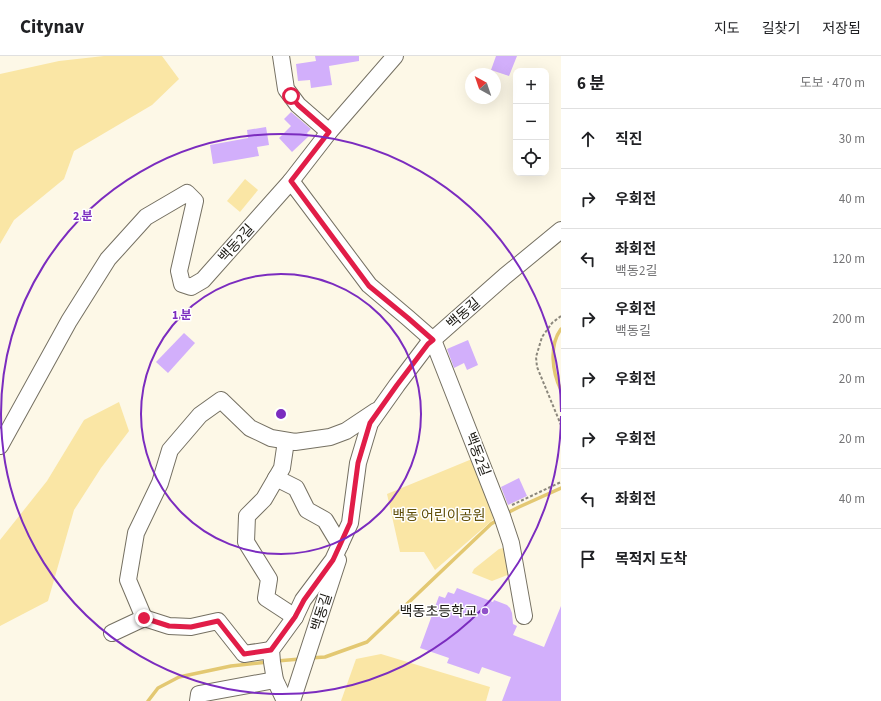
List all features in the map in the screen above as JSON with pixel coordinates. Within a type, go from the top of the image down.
[{"type":"street","points":[[291,181],[329,132],[394,56]]},
{"type":"street","points":[[279,58],[286,89],[298,105],[329,132]]},
{"type":"street","name":"백동2길","points":[[0,446],[69,321],[92,284],[108,259],[146,217],[187,193],[195,200],[179,271],[182,284],[191,287],[203,280],[291,181],[369,286],[433,340],[502,515],[511,543],[524,616]]},
{"type":"street","name":"백동길","points":[[292,701],[350,523],[358,463],[370,423],[428,344],[505,276],[561,230]]},
{"type":"street","points":[[144,618],[128,580],[136,533],[160,483],[170,450],[200,415],[221,400],[250,428],[270,438],[295,442],[330,437],[346,431],[380,408]]},
{"type":"street","points":[[286,440],[282,468],[264,499],[246,516],[246,542],[269,579],[266,598],[295,617]]},
{"type":"street","points":[[276,478],[296,488],[307,510],[325,520],[340,545]]},
{"type":"street","name":"백동길","points":[[271,650],[333,560],[350,523]]},
{"type":"street","points":[[112,632],[144,618],[169,626],[191,627],[218,621],[244,654],[271,650],[275,680],[285,701]]},
{"type":"street","points":[[198,701],[199,694],[275,680]]},
{"type":"path","points":[[561,316],[552,323],[542,337],[536,357],[537,367],[561,425]]},
{"type":"path","points":[[502,515],[561,482]]},
{"type":"green space","points":[[104,56],[162,56],[179,79],[152,105],[74,151],[64,179],[14,220],[0,244],[0,74],[59,61]]},
{"type":"green space","points":[[245,179],[258,190],[240,212],[227,201]]},
{"type":"green space","points":[[119,402],[129,431],[101,468],[74,510],[48,601],[0,626],[0,540],[47,481],[84,420]]},
{"type":"green space","name":"백동 어린이공원","points":[[472,459],[496,517],[435,570],[424,552],[400,552],[387,494]]},
{"type":"green space","points":[[503,548],[510,574],[492,581],[472,573],[474,569],[499,549]]},
{"type":"green space","points":[[381,654],[490,687],[486,701],[341,701],[356,659]]},
{"type":"building","points":[[315,56],[359,56],[359,61],[329,66],[332,85],[311,88],[310,80],[298,81],[296,64],[316,61]]},
{"type":"building","points":[[496,56],[517,56],[509,76],[501,73],[501,68],[492,68]]},
{"type":"building","points":[[291,112],[311,129],[307,133],[309,136],[292,152],[279,138],[291,126],[284,119]]},
{"type":"building","points":[[266,127],[269,145],[257,147],[259,156],[213,164],[210,145],[248,138],[247,130]]},
{"type":"building","points":[[184,333],[195,343],[168,373],[156,362]]},
{"type":"building","points":[[468,340],[478,365],[467,370],[464,363],[454,368],[447,349]]},
{"type":"building","points":[[519,478],[527,496],[508,505],[501,487]]},
{"type":"building","points":[[457,588],[493,602],[494,600],[507,605],[512,613],[513,624],[517,626],[513,635],[544,647],[561,606],[561,701],[502,701],[511,677],[482,667],[479,674],[447,663],[449,658],[420,648],[439,596],[445,598],[448,592],[454,594]]},
{"type":"waterway","points":[[561,329],[557,335],[553,351],[554,367],[561,390]]},
{"type":"waterway","points":[[505,514],[561,488]]},
{"type":"waterway","points":[[310,658],[325,657],[367,642],[491,524],[499,519]]},
{"type":"waterway","points":[[277,661],[300,659]]},
{"type":"waterway","points":[[148,701],[158,688],[179,677],[231,666],[268,662]]},
{"type":"place","name":"백동초등학교","points":[[485,611]]},
{"type":"route","points":[[144,618],[169,626],[191,627],[218,621],[244,654],[271,650],[333,560],[350,523],[358,463],[370,423],[428,344],[433,340],[369,286],[291,181],[329,132],[298,105],[291,96]]}]
